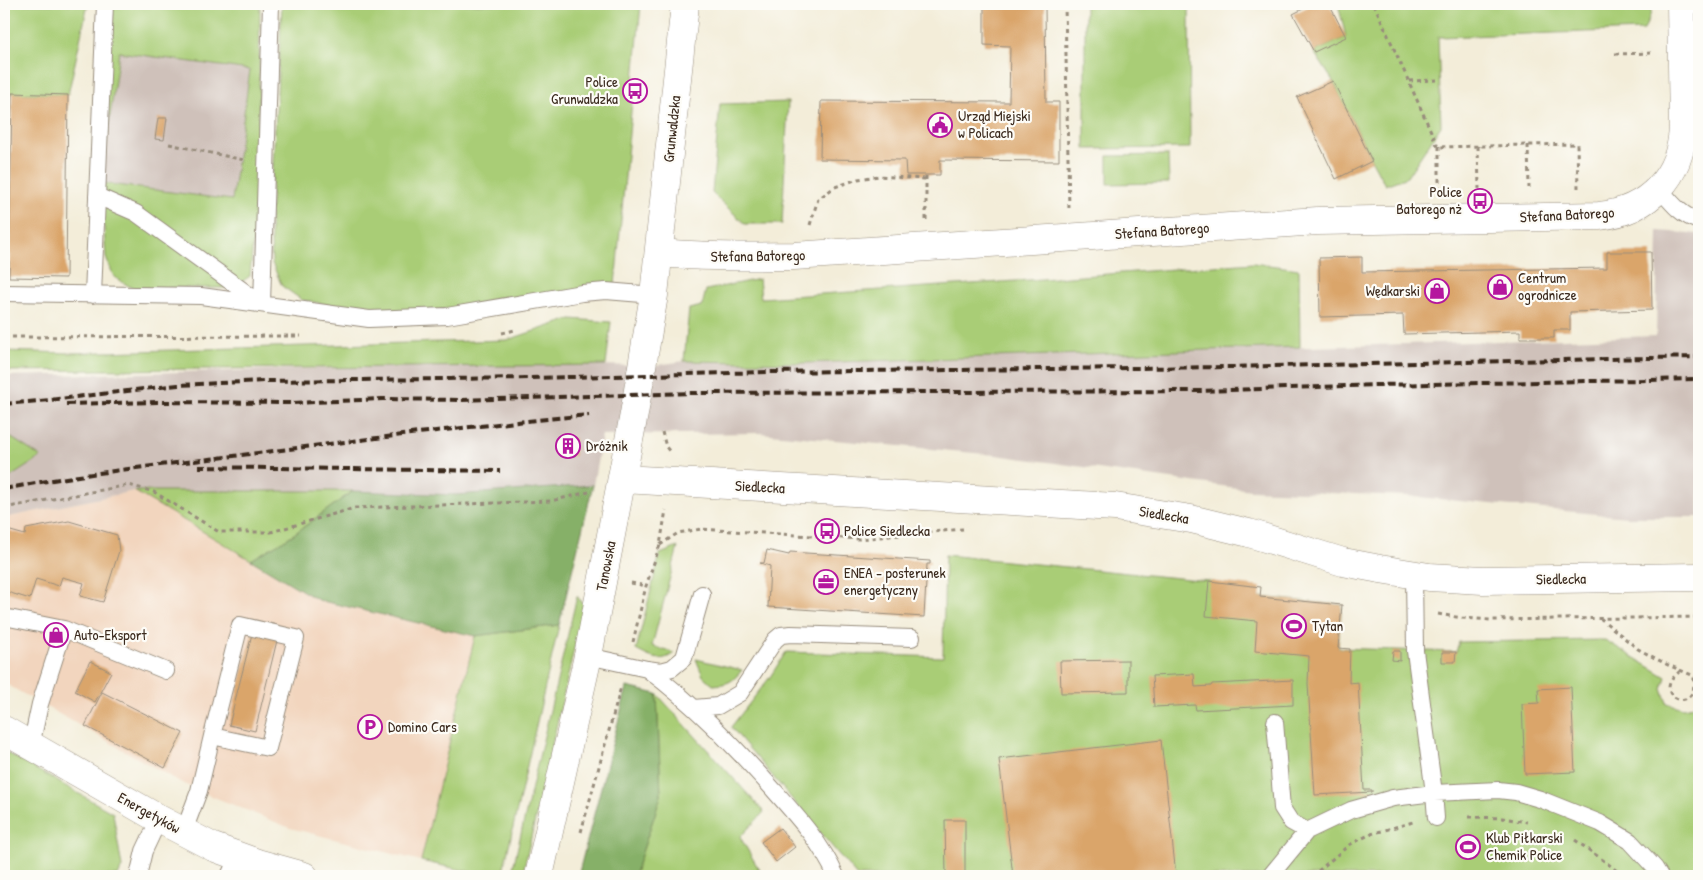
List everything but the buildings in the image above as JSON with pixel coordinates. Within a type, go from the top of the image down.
[{"type":"street","name":"Grunwaldzka","points":[[659,253],[685,4]]},
{"type":"street","name":"Stefana Batorego","points":[[659,253],[740,258],[1318,221],[1599,216],[1615,214],[1646,200],[1659,188],[1677,160],[1682,139],[1681,4]]},
{"type":"street","name":"Tanowska","points":[[539,876],[588,656],[623,479],[654,295],[659,253]]},
{"type":"street","name":"Siedlecka","points":[[623,479],[1115,507],[1191,518],[1249,533],[1343,562],[1414,574],[1484,580],[1699,577]]},
{"type":"street","name":"Energetyków","points":[[4,730],[159,819],[213,847],[234,866],[257,863],[304,876]]},
{"type":"lane","points":[[93,296],[105,4]]},
{"type":"lane","points":[[262,304],[270,4]]},
{"type":"lane","points":[[1659,188],[1680,211],[1690,218],[1699,221]]},
{"type":"lane","points":[[97,196],[136,213],[262,304]]},
{"type":"lane","points":[[4,293],[93,296],[201,296],[359,318],[447,316],[582,293],[606,291],[654,295]]},
{"type":"lane","points":[[1414,574],[1415,651],[1436,818]]},
{"type":"lane","points":[[588,656],[647,669],[661,671],[672,668],[684,658],[702,594]]},
{"type":"lane","points":[[4,617],[64,629],[166,671]]},
{"type":"lane","points":[[184,832],[199,791],[212,736],[240,625],[296,638],[268,748],[212,736]]},
{"type":"lane","points":[[30,746],[40,704],[64,629]]},
{"type":"lane","points":[[694,708],[718,706],[740,693],[768,650],[782,635],[912,638]]},
{"type":"lane","points":[[647,669],[694,708],[755,770],[800,820],[836,876]]},
{"type":"lane","points":[[1275,722],[1282,808],[1291,822],[1307,831]]},
{"type":"lane","points":[[1270,876],[1307,831],[1351,810],[1393,798],[1434,793],[1498,790],[1516,792],[1540,799],[1600,823],[1630,841],[1660,876]]},
{"type":"lane","points":[[138,876],[144,851],[159,819]]},
{"type":"path","points":[[1065,4],[1069,214]]},
{"type":"path","points":[[1374,4],[1439,146],[1440,191]]},
{"type":"path","points":[[1615,54],[1656,53]]},
{"type":"path","points":[[1408,80],[1438,80]]},
{"type":"path","points":[[168,144],[237,158]]},
{"type":"path","points":[[1439,146],[1578,144],[1578,188]]},
{"type":"path","points":[[1528,145],[1528,189]]},
{"type":"path","points":[[1478,146],[1479,190]]},
{"type":"path","points":[[808,231],[818,200],[835,187],[858,179],[879,176],[926,177],[926,223]]},
{"type":"path","points":[[4,508],[129,485],[154,492],[219,532],[271,532],[355,508],[551,501],[597,490]]},
{"type":"path","points":[[632,647],[646,586],[660,545],[678,533],[700,529],[859,539],[967,529]]},
{"type":"path","points":[[633,583],[646,586]]},
{"type":"path","points":[[1600,618],[1638,649],[1699,678]]},
{"type":"path","points":[[1680,670],[1669,687],[1671,694],[1676,699],[1684,700],[1690,696],[1694,689],[1694,676]]},
{"type":"path","points":[[579,838],[621,687]]},
{"type":"path","points":[[1312,876],[1349,845],[1371,834],[1401,825],[1436,818],[1502,818],[1529,822]]},
{"type":"path","points":[[1573,839],[1607,862],[1623,876]]},
{"type":"shaded area","points":[[119,52],[250,70],[232,201],[101,183]]},
{"type":"shaded area","points":[[1658,231],[1699,234],[1699,517],[1627,517],[1408,496],[1251,490],[996,455],[760,433],[602,435],[593,485],[456,495],[353,491],[134,491],[4,518],[4,376],[527,364],[651,366],[684,361],[805,363],[1656,336]]},
{"type":"shaded area","points":[[134,491],[318,600],[475,636],[421,861],[290,828],[199,791],[4,683],[4,518]]},
{"type":"green space","points":[[4,4],[88,4],[68,95],[4,93]]},
{"type":"green space","points":[[111,4],[260,4],[257,174],[250,276],[233,288],[132,288],[114,277],[106,258],[101,183],[232,200],[250,70],[119,52],[104,159]]},
{"type":"green space","points":[[282,4],[641,4],[615,285],[446,310],[369,312],[302,300],[282,286],[272,263],[270,218]]},
{"type":"green space","points":[[1085,4],[1189,4],[1190,148],[1085,149]]},
{"type":"green space","points":[[1338,4],[1650,4],[1651,13],[1644,30],[1438,37],[1441,126],[1407,177],[1385,185],[1333,81],[1314,52],[1346,37]]},
{"type":"green space","points":[[788,102],[782,224],[745,224],[712,193],[720,104]]},
{"type":"green space","points":[[1168,155],[1169,183],[1108,184],[1108,156]]},
{"type":"green space","points":[[1253,263],[1299,269],[1300,347],[805,363],[684,361],[689,309],[702,306],[706,290],[759,279],[761,298]]},
{"type":"green space","points":[[571,319],[611,322],[606,365],[4,371],[4,351],[70,353],[507,340]]},
{"type":"green space","points":[[4,437],[10,437],[41,457],[4,481]]},
{"type":"green space","points":[[593,485],[559,625],[475,636],[318,600],[251,560],[294,534],[353,491],[456,495]]},
{"type":"green space","points":[[134,491],[353,491],[294,534],[251,560]]},
{"type":"green space","points":[[678,547],[652,646],[674,653],[660,659],[636,650],[660,554]]},
{"type":"green space","points":[[945,555],[1209,581],[1260,597],[1342,605],[1338,648],[1456,652],[1459,642],[1605,640],[1666,677],[1662,689],[1667,703],[1683,708],[1693,706],[1699,697],[1699,876],[857,876],[731,727],[770,677],[786,652],[943,657]]},
{"type":"green space","points":[[577,596],[583,604],[580,623],[524,868],[520,876],[511,876]]},
{"type":"green space","points":[[559,625],[502,876],[489,876],[421,861],[475,636]]},
{"type":"green space","points":[[696,659],[742,670],[730,682],[713,685],[703,676]]},
{"type":"green space","points":[[627,687],[657,694],[661,796],[634,876],[578,876]]},
{"type":"green space","points":[[657,694],[764,812],[740,837],[763,876],[634,876],[661,796]]},
{"type":"green space","points":[[4,751],[113,813],[122,867],[118,876],[4,876]]},
{"type":"railway","points":[[4,404],[178,385],[264,381],[531,378],[768,372],[1229,367],[1699,357]]},
{"type":"railway","points":[[66,404],[157,402],[292,403],[382,399],[461,400],[693,393],[1200,391],[1377,385],[1699,379]]},
{"type":"railway","points":[[4,489],[131,469],[423,432],[589,415]]},
{"type":"railway","points":[[198,467],[500,471]]},
{"type":"place","name":"Police Grunwaldzka","points":[[635,91]]},
{"type":"place","name":"Urząd Miejski w Policach","points":[[940,125]]},
{"type":"place","name":"Police Batorego nż","points":[[1480,201]]},
{"type":"place","name":"Centrum ogrodnicze","points":[[1500,287]]},
{"type":"place","name":"Wędkarski","points":[[1437,291]]},
{"type":"place","name":"Dróżnik","points":[[568,446]]},
{"type":"place","name":"Police Siedlecka","points":[[827,531]]},
{"type":"place","name":"ENEA - posterunek energetyczny","points":[[826,582]]},
{"type":"place","name":"Tytan","points":[[1294,626]]},
{"type":"place","name":"Auto-Eksport","points":[[56,635]]},
{"type":"place","name":"Domino Cars","points":[[370,727]]},
{"type":"place","name":"Klub Piłkarski Chemik Police","points":[[1468,847]]}]
